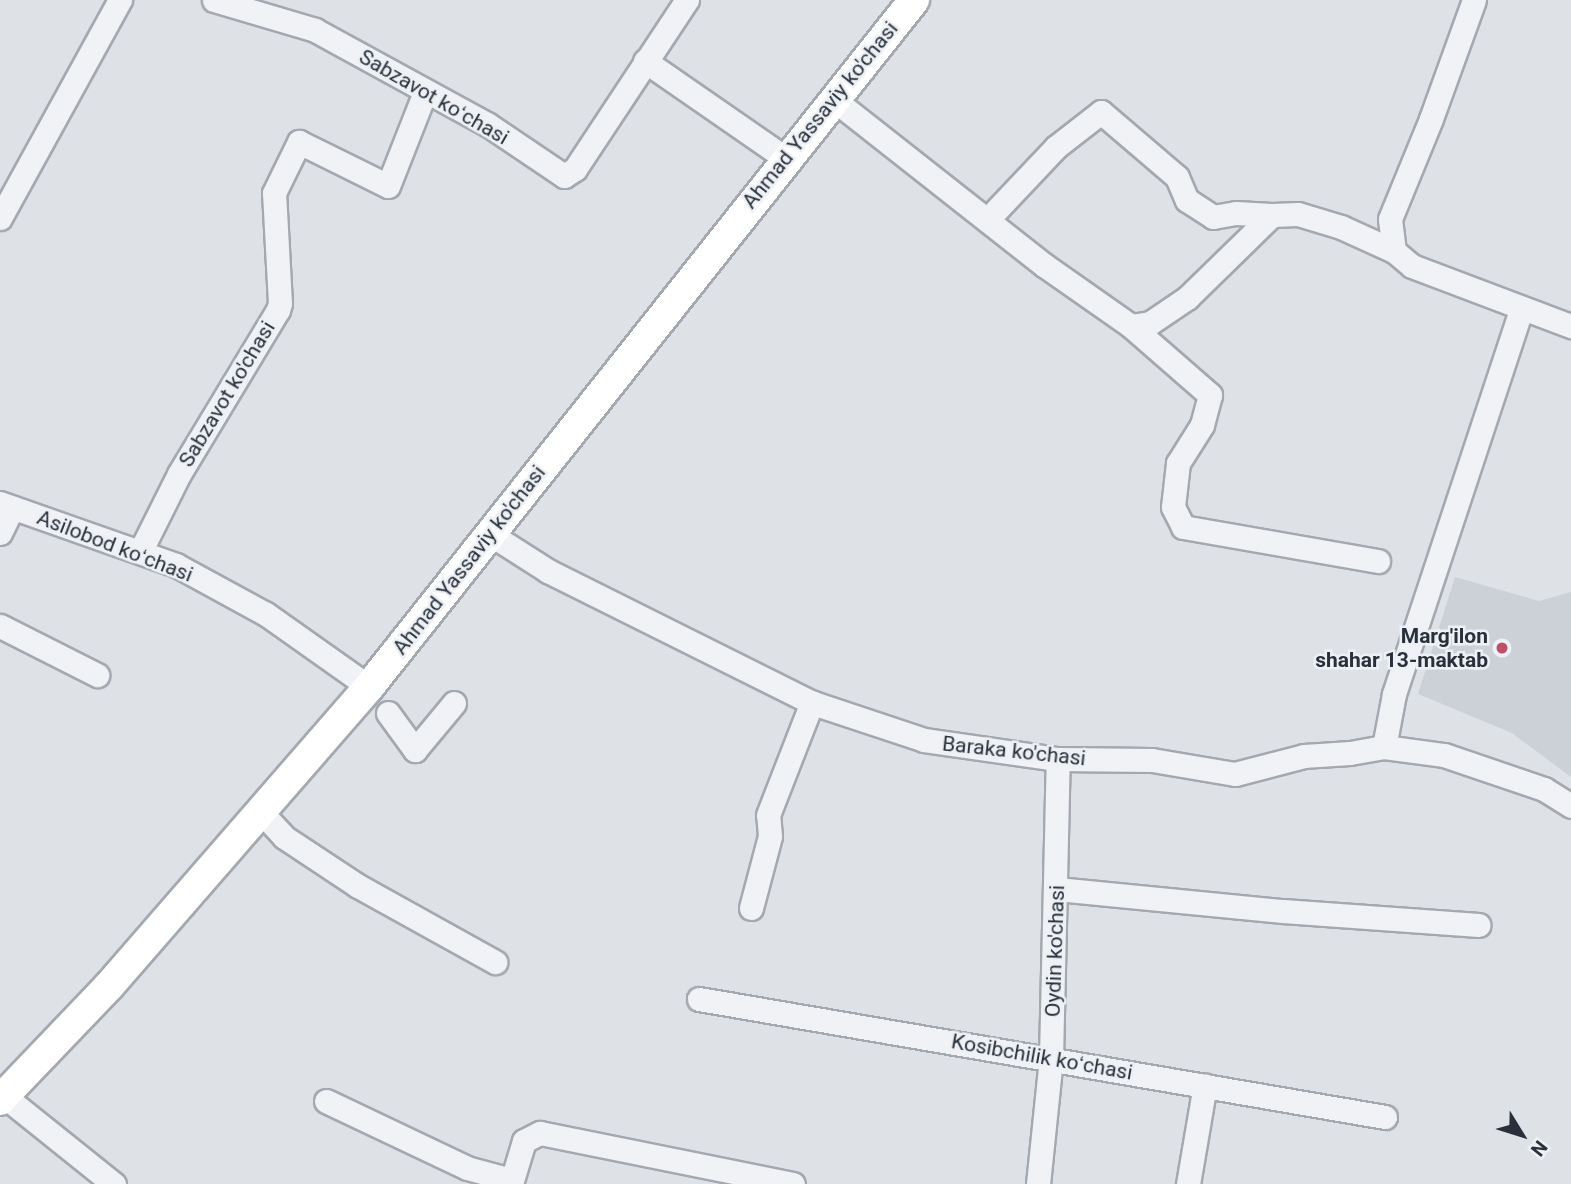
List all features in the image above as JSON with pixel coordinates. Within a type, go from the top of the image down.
[{"type":"main road","name":"Ahmad Yassaviy ko'chasi","points":[[2,1098],[109,986],[369,687],[914,0]]},
{"type":"street","points":[[0,218],[120,0]]},
{"type":"street","name":"Sabzavot koʻchasi","points":[[214,0],[314,30],[487,124],[564,176],[575,169],[687,0]]},
{"type":"street","points":[[1394,251],[1390,219],[1431,120],[1474,0]]},
{"type":"street","points":[[645,61],[786,158]]},
{"type":"street","name":"Sabzavot ko'chasi","points":[[141,551],[179,474],[278,310],[280,303],[274,193],[299,142],[388,186],[425,92]]},
{"type":"street","points":[[833,99],[1109,313],[1131,326],[1210,396],[1202,425],[1178,463],[1173,507],[1183,527],[1378,561]]},
{"type":"street","points":[[987,220],[1056,147],[1101,113],[1177,177],[1187,200],[1213,217],[1236,213],[1298,214],[1341,227],[1394,251],[1412,266],[1571,326]]},
{"type":"street","points":[[1131,326],[1150,323],[1187,298],[1272,215]]},
{"type":"street","points":[[1384,747],[1394,694],[1521,309]]},
{"type":"street","points":[[0,533],[6,505]]},
{"type":"street","name":"Asilobod koʻchasi","points":[[6,505],[176,565],[266,614],[369,687]]},
{"type":"street","name":"Baraka ko'chasi","points":[[490,534],[548,571],[812,702],[924,740],[1058,759],[1153,760],[1235,774],[1304,756],[1350,753],[1384,747],[1444,755],[1544,789],[1571,806]]},
{"type":"street","points":[[0,626],[97,675]]},
{"type":"street","points":[[388,713],[415,750],[454,702]]},
{"type":"street","points":[[751,908],[770,836],[768,815],[812,702]]},
{"type":"street","name":"Oydin ko'chasi","points":[[1038,1184],[1051,1058],[1058,759]]},
{"type":"street","points":[[261,812],[284,836],[358,886],[495,962]]},
{"type":"street","points":[[1057,889],[1283,911],[1478,925]]},
{"type":"street","name":"Kosibchilik koʻchasi","points":[[699,999],[1385,1118]]},
{"type":"street","points":[[1188,1184],[1205,1086]]},
{"type":"street","points":[[2,1098],[114,1184]]},
{"type":"street","points":[[326,1101],[467,1168],[511,1182],[524,1141],[540,1133],[793,1184]]},
{"type":"shaded area","name":"Marg'ilon shahar 13-maktab","points":[[1455,577],[1539,601],[1571,592],[1571,777],[1512,733],[1418,694]]},
{"type":"place","name":"Marg'ilon shahar 13-maktab","points":[[1502,648]]}]
